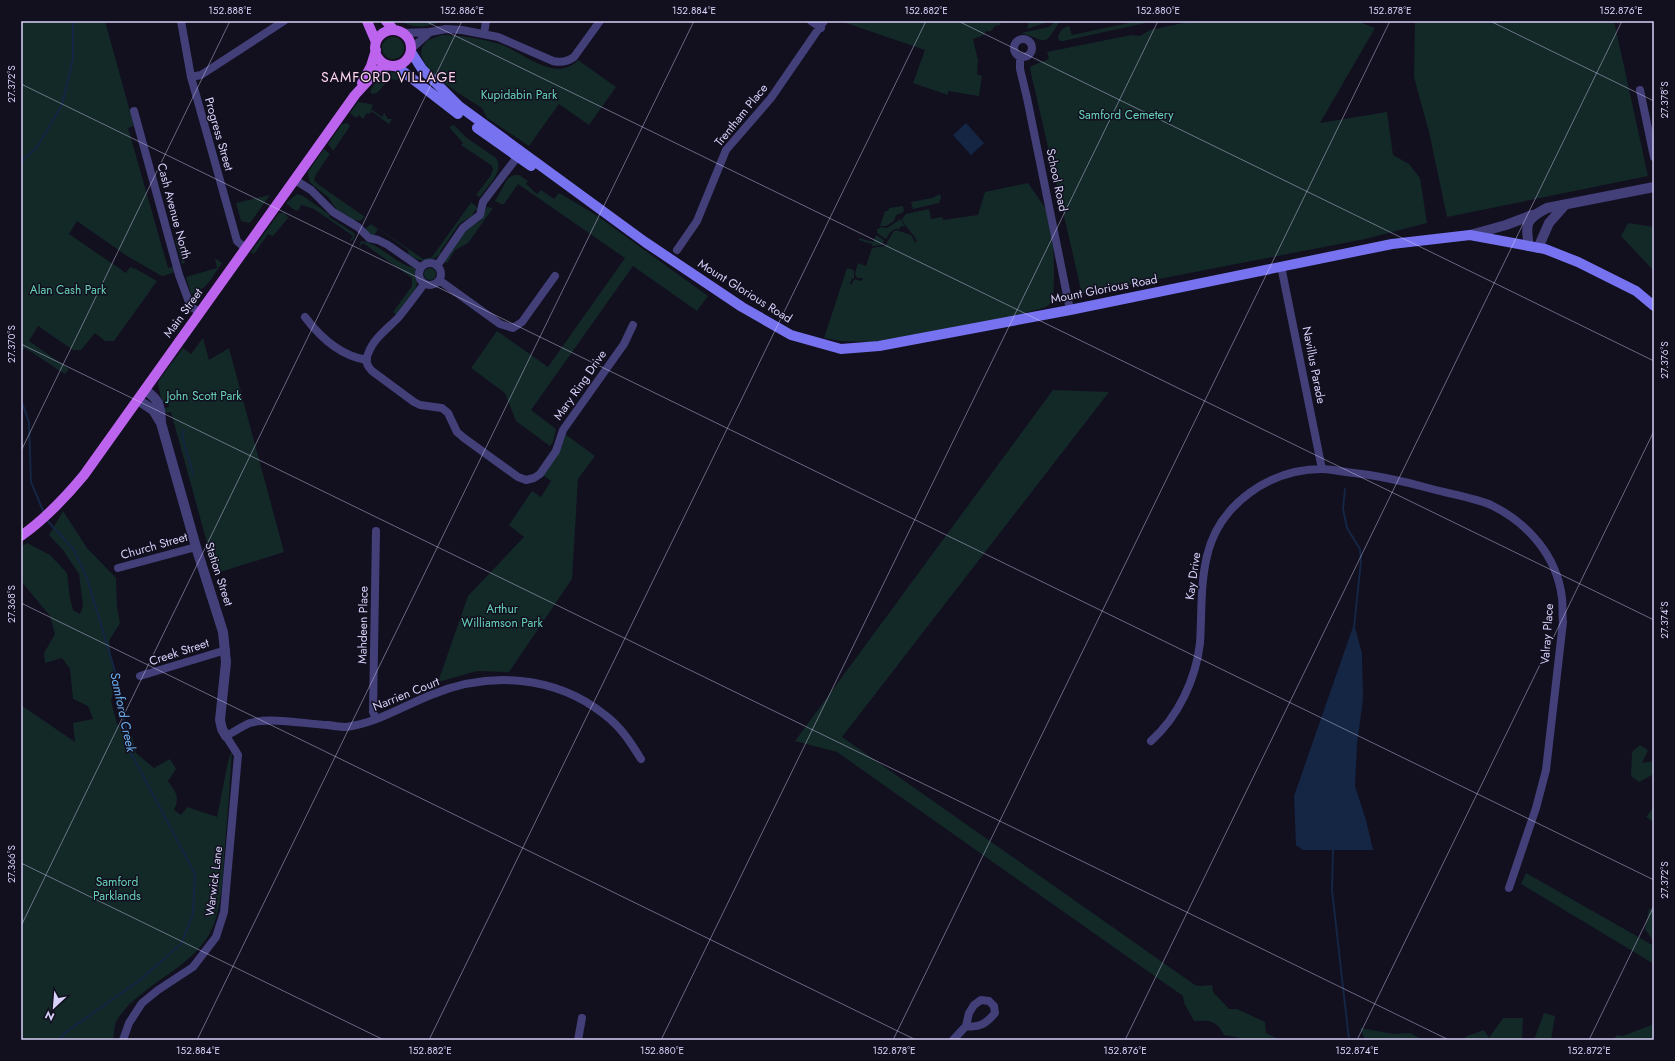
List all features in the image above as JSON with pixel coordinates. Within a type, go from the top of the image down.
[{"type":"main road","points":[[367,21],[379,59],[391,65],[405,61],[411,50],[409,40],[386,21]]},
{"type":"main road","points":[[376,46],[383,33],[398,31]]},
{"type":"main road","name":"Main Street","points":[[21,536],[38,524],[57,506],[84,475],[355,95],[371,66],[376,46]]},
{"type":"main road","name":"Mount Glorious Road","points":[[411,50],[425,72],[459,106],[555,182],[584,198],[645,242],[742,307],[791,335],[841,349],[879,346],[1070,310],[1392,244],[1470,235],[1534,247],[1578,262],[1636,291],[1654,306]]},
{"type":"main road","name":"Main Street","points":[[355,95],[376,72],[391,65]]},
{"type":"main road","name":"Mount Glorious Road","points":[[391,65],[520,154]]},
{"type":"main road","points":[[422,86],[425,72]]},
{"type":"street","name":"Progress Street","points":[[180,21],[190,77],[237,241],[246,248]]},
{"type":"street","points":[[190,77],[201,75],[284,21]]},
{"type":"street","points":[[484,34],[486,21]]},
{"type":"street","points":[[398,31],[430,32],[446,29],[484,34],[498,37],[552,61],[561,63],[574,57],[600,21]]},
{"type":"street","points":[[812,21],[823,24]]},
{"type":"street","name":"Trentham Place","points":[[677,250],[697,221],[726,150],[771,98],[823,24]]},
{"type":"street","points":[[411,50],[430,32]]},
{"type":"street","name":"School Road","points":[[1020,56],[1020,69],[1029,104],[1070,310]]},
{"type":"street","points":[[1640,90],[1654,157]]},
{"type":"street","name":"Cash Avenue North","points":[[134,110],[179,275],[189,302],[192,307],[200,312]]},
{"type":"street","points":[[437,266],[463,228],[480,215],[484,202],[520,154]]},
{"type":"street","points":[[295,180],[311,190],[333,212],[358,227],[369,238],[378,240],[388,245],[421,268]]},
{"type":"street","points":[[1470,235],[1506,225],[1547,208],[1654,187]]},
{"type":"street","points":[[1534,247],[1549,223],[1565,204]]},
{"type":"street","points":[[1532,215],[1526,228],[1534,247]]},
{"type":"street","points":[[421,268],[427,264],[437,266]]},
{"type":"street","points":[[421,268],[420,278],[424,284],[431,285],[439,280],[441,274],[437,266]]},
{"type":"street","name":"Navillus Parade","points":[[1281,266],[1322,469]]},
{"type":"street","points":[[439,280],[500,324],[513,328],[522,322],[555,276]]},
{"type":"street","points":[[305,317],[318,334],[332,345],[345,354],[367,360],[367,354],[374,343],[398,318],[424,284]]},
{"type":"street","name":"Mary Ring Drive","points":[[367,360],[368,366],[372,371],[414,402],[420,405],[442,408],[448,413],[457,432],[518,477],[526,480],[534,478],[540,474],[556,451],[563,430],[624,344],[633,325]]},
{"type":"street","name":"Station Street","points":[[145,390],[157,400],[160,406],[161,422],[196,547],[223,632],[226,650],[220,720],[222,729],[226,736]]},
{"type":"street","name":"Station Street","points":[[138,400],[153,410],[161,422]]},
{"type":"street","name":"Kay Drive","points":[[1151,741],[1160,733],[1180,705],[1194,673],[1200,645],[1202,585],[1207,555],[1212,538],[1221,522],[1235,505],[1252,491],[1270,480],[1287,474],[1322,469]]},
{"type":"street","name":"Valray Place","points":[[1322,469],[1375,475],[1490,505],[1515,520],[1530,532],[1548,555],[1562,597],[1563,622],[1546,770],[1536,808],[1509,888]]},
{"type":"street","name":"Mahdeen Place","points":[[376,530],[373,712],[376,719]]},
{"type":"street","name":"Church Street","points":[[118,568],[196,547]]},
{"type":"street","name":"Creek Street","points":[[140,676],[226,650]]},
{"type":"street","name":"Narrien Court","points":[[226,736],[249,724],[264,720],[346,727],[389,715],[430,695],[477,681],[500,679],[527,680],[557,688],[582,700],[606,715],[624,734],[641,759]]},
{"type":"street","name":"Warwick Lane","points":[[123,1040],[129,1023],[142,1003],[158,990],[193,967],[216,937],[224,912],[238,755],[226,736]]},
{"type":"street","points":[[578,1040],[582,1018]]},
{"type":"street","points":[[953,1040],[966,1026]]},
{"type":"green space","name":"Alan Cash Park","points":[[21,21],[105,21],[134,126],[128,128],[168,268],[173,267],[175,272],[163,276],[160,275],[127,256],[77,221],[69,234],[126,273],[130,267],[157,281],[114,341],[105,341],[95,333],[81,350],[73,350],[38,326],[29,341],[69,369],[65,374],[25,348],[21,353]]},
{"type":"green space","points":[[399,21],[438,21],[438,23],[427,26],[418,26]]},
{"type":"green space","points":[[840,21],[1001,21],[1000,25],[995,26],[991,31],[986,31],[984,35],[973,39],[978,60],[977,74],[982,76],[979,96],[948,91],[948,95],[913,83],[925,50]]},
{"type":"green space","points":[[1029,21],[1050,21],[1027,29]]},
{"type":"green space","points":[[1056,21],[1060,21],[1047,39],[1040,40],[1021,33],[1049,27]]},
{"type":"green space","points":[[1138,21],[1155,21],[1063,41],[1060,41],[1058,38],[1062,30],[1069,26],[1072,35]]},
{"type":"green space","name":"Samford Cemetery","points":[[1211,21],[1357,21],[1375,28],[1320,123],[1387,112],[1393,155],[1409,164],[1420,178],[1427,223],[1365,239],[1082,294],[1030,69],[1031,66],[1049,59],[1047,52],[1131,35],[1140,36],[1150,30],[1183,23]]},
{"type":"green space","points":[[1415,21],[1614,21],[1648,176],[1447,217],[1429,132],[1414,77]]},
{"type":"green space","name":"Kupidabin Park","points":[[442,35],[486,40],[500,44],[550,68],[560,69],[569,67],[578,60],[616,87],[589,125],[559,104],[529,146],[487,118],[482,108],[432,74],[421,55],[422,47],[428,40]]},
{"type":"green space","points":[[393,37],[401,40],[404,48],[401,56],[393,59],[385,56],[382,48],[385,40]]},
{"type":"green space","points":[[392,72],[397,74],[398,80],[389,79],[377,93],[372,94],[370,92],[381,76]]},
{"type":"green space","points":[[358,102],[371,104],[373,106],[371,109],[382,117],[384,113],[388,119],[392,119],[389,124],[371,111],[370,114],[367,113],[363,119],[359,115],[356,118],[350,113]]},
{"type":"green space","points":[[347,123],[350,126],[333,151],[328,144],[342,124]]},
{"type":"green space","points":[[454,125],[467,138],[496,158],[498,163],[497,173],[494,179],[480,197],[476,195],[491,175],[493,169],[491,165],[461,145],[463,143],[449,127]]},
{"type":"green space","points":[[324,149],[330,154],[316,174],[314,180],[365,217],[360,221],[353,220],[337,210],[328,197],[309,181],[308,172]]},
{"type":"green space","points":[[514,175],[519,175],[528,181],[526,184],[537,194],[541,190],[554,199],[559,193],[596,215],[708,296],[697,311],[633,266],[531,410],[556,429],[553,442],[550,446],[516,421],[505,393],[471,368],[497,331],[548,367],[625,258],[518,184],[504,204],[495,201],[508,178]]},
{"type":"green space","points":[[1028,183],[1044,206],[1048,215],[1050,226],[1054,276],[1053,298],[1050,304],[1046,307],[997,321],[872,342],[841,341],[824,338],[847,268],[854,270],[854,278],[851,280],[850,284],[852,284],[855,279],[860,281],[863,280],[862,278],[857,278],[855,274],[858,263],[866,266],[872,248],[885,246],[893,232],[896,230],[911,235],[915,242],[917,242],[902,219],[906,214],[929,209],[931,219],[942,217],[943,220],[978,215],[985,192]]},
{"type":"green space","points":[[297,194],[303,196],[330,215],[329,217],[354,233],[355,236],[352,241],[350,241],[353,236],[314,209],[301,205],[299,210],[296,211],[286,203]]},
{"type":"green space","points":[[940,194],[941,198],[939,203],[913,209],[911,202],[932,198]]},
{"type":"green space","points":[[270,195],[250,223],[241,221],[236,203]]},
{"type":"green space","points":[[466,199],[476,206],[478,210],[475,210],[472,216],[459,224],[440,252],[441,253],[430,260],[422,261],[413,258],[409,255],[408,250],[371,223],[423,259],[432,257],[471,203]]},
{"type":"green space","points":[[903,206],[904,211],[896,215],[894,221],[886,226],[880,226],[885,211],[888,211],[889,208]]},
{"type":"green space","points":[[487,207],[493,208],[468,243],[455,250],[447,263],[444,262],[466,230],[481,220]]},
{"type":"green space","points":[[279,213],[284,213],[292,221],[288,218],[273,236],[268,234],[254,254],[251,252]]},
{"type":"green space","points":[[901,219],[905,227],[901,226],[900,229],[893,230],[886,239],[877,233],[877,229],[880,227],[887,228]]},
{"type":"green space","points":[[1628,223],[1654,227],[1654,271],[1621,236]]},
{"type":"green space","points":[[371,224],[378,229],[374,236],[364,230]]},
{"type":"green space","points":[[876,235],[884,240],[883,245],[872,246],[872,244],[859,240],[859,238],[873,242]]},
{"type":"green space","points":[[180,237],[182,243],[179,244],[185,263],[182,264],[175,239]]},
{"type":"green space","points":[[361,241],[381,249],[400,262],[414,268],[417,274],[416,287],[410,299],[397,315],[393,312],[412,286],[412,278],[363,243],[359,247]]},
{"type":"green space","points":[[215,258],[222,263],[206,286],[191,294],[186,277],[217,268]]},
{"type":"green space","points":[[430,268],[434,270],[436,274],[434,278],[430,280],[426,278],[424,274],[426,270]]},
{"type":"green space","name":"John Scott Park","points":[[203,338],[209,360],[229,348],[284,552],[217,573],[212,561],[171,412],[165,413],[164,408],[169,407],[168,401],[162,402],[158,384],[159,380],[183,348],[191,354]]},
{"type":"green space","points":[[1053,390],[1109,392],[842,737],[1195,985],[1212,985],[1213,992],[1229,1009],[1237,1009],[1265,1022],[1266,1033],[1280,1040],[1242,1040],[1236,1037],[1224,1035],[1218,1026],[1212,1022],[1194,1021],[1184,1003],[1183,996],[837,752],[795,741]]},
{"type":"green space","name":"Arthur Williamson Park","points":[[565,434],[595,456],[578,479],[572,579],[509,672],[477,671],[438,682],[468,596],[524,537],[509,525],[532,491],[541,497],[551,481],[543,475],[562,447]]},
{"type":"green space","name":"Samford Parklands","points":[[63,511],[87,548],[116,578],[117,607],[120,623],[109,641],[115,683],[111,701],[117,724],[132,736],[136,753],[154,768],[170,759],[176,769],[168,781],[177,798],[174,810],[181,815],[187,807],[217,817],[228,762],[232,750],[222,890],[218,913],[210,933],[201,946],[189,958],[149,988],[125,1010],[116,1022],[113,1040],[21,1040],[21,705],[75,742],[73,723],[93,719],[88,706],[73,699],[70,669],[62,658],[45,663],[44,653],[55,634],[50,616],[21,581],[21,547],[27,543],[50,555],[67,573],[73,610],[80,614],[83,606],[79,574],[63,550],[49,535]]},
{"type":"green space","points":[[1640,745],[1648,750],[1642,763],[1654,761],[1654,774],[1639,782],[1631,776],[1632,752]]},
{"type":"green space","points":[[1654,807],[1654,822],[1646,817]]},
{"type":"green space","points":[[1526,873],[1654,946],[1654,964],[1521,884]]},
{"type":"green space","points":[[1654,908],[1654,942],[1645,929],[1649,909]]},
{"type":"green space","points":[[1544,1013],[1555,1016],[1551,1040],[1534,1040]]},
{"type":"green space","points":[[1503,1018],[1523,1018],[1522,1040],[1462,1040],[1467,1036],[1484,1030],[1489,1038]]},
{"type":"green space","points":[[1654,1024],[1654,1040],[1613,1040],[1617,1035],[1623,1036]]},
{"type":"green space","points":[[1360,1028],[1394,1034],[1410,1033],[1423,1040],[1365,1040]]},
{"type":"water","points":[[966,123],[984,143],[971,155],[953,135]]},
{"type":"water","points":[[1354,624],[1362,653],[1363,699],[1357,744],[1355,786],[1366,820],[1373,850],[1303,850],[1296,845],[1294,796]]},
{"type":"waterway","name":"Samford Creek","points":[[21,162],[37,147],[62,105],[73,59],[73,21]]},
{"type":"waterway","name":"Samford Creek","points":[[21,400],[29,422],[31,482],[44,513]]},
{"type":"waterway","points":[[184,431],[182,436],[193,474]]},
{"type":"waterway","points":[[1345,489],[1343,509],[1347,528],[1360,549],[1361,561],[1354,627]]},
{"type":"waterway","name":"Samford Creek","points":[[46,519],[74,550],[87,578],[117,678],[130,751],[195,874],[193,914],[181,944],[140,980],[66,1032],[59,1040]]},
{"type":"waterway","points":[[1333,847],[1332,890],[1349,1040]]},
{"type":"district","name":"SAMFORD VILLAGE","points":[[389,77]]}]
